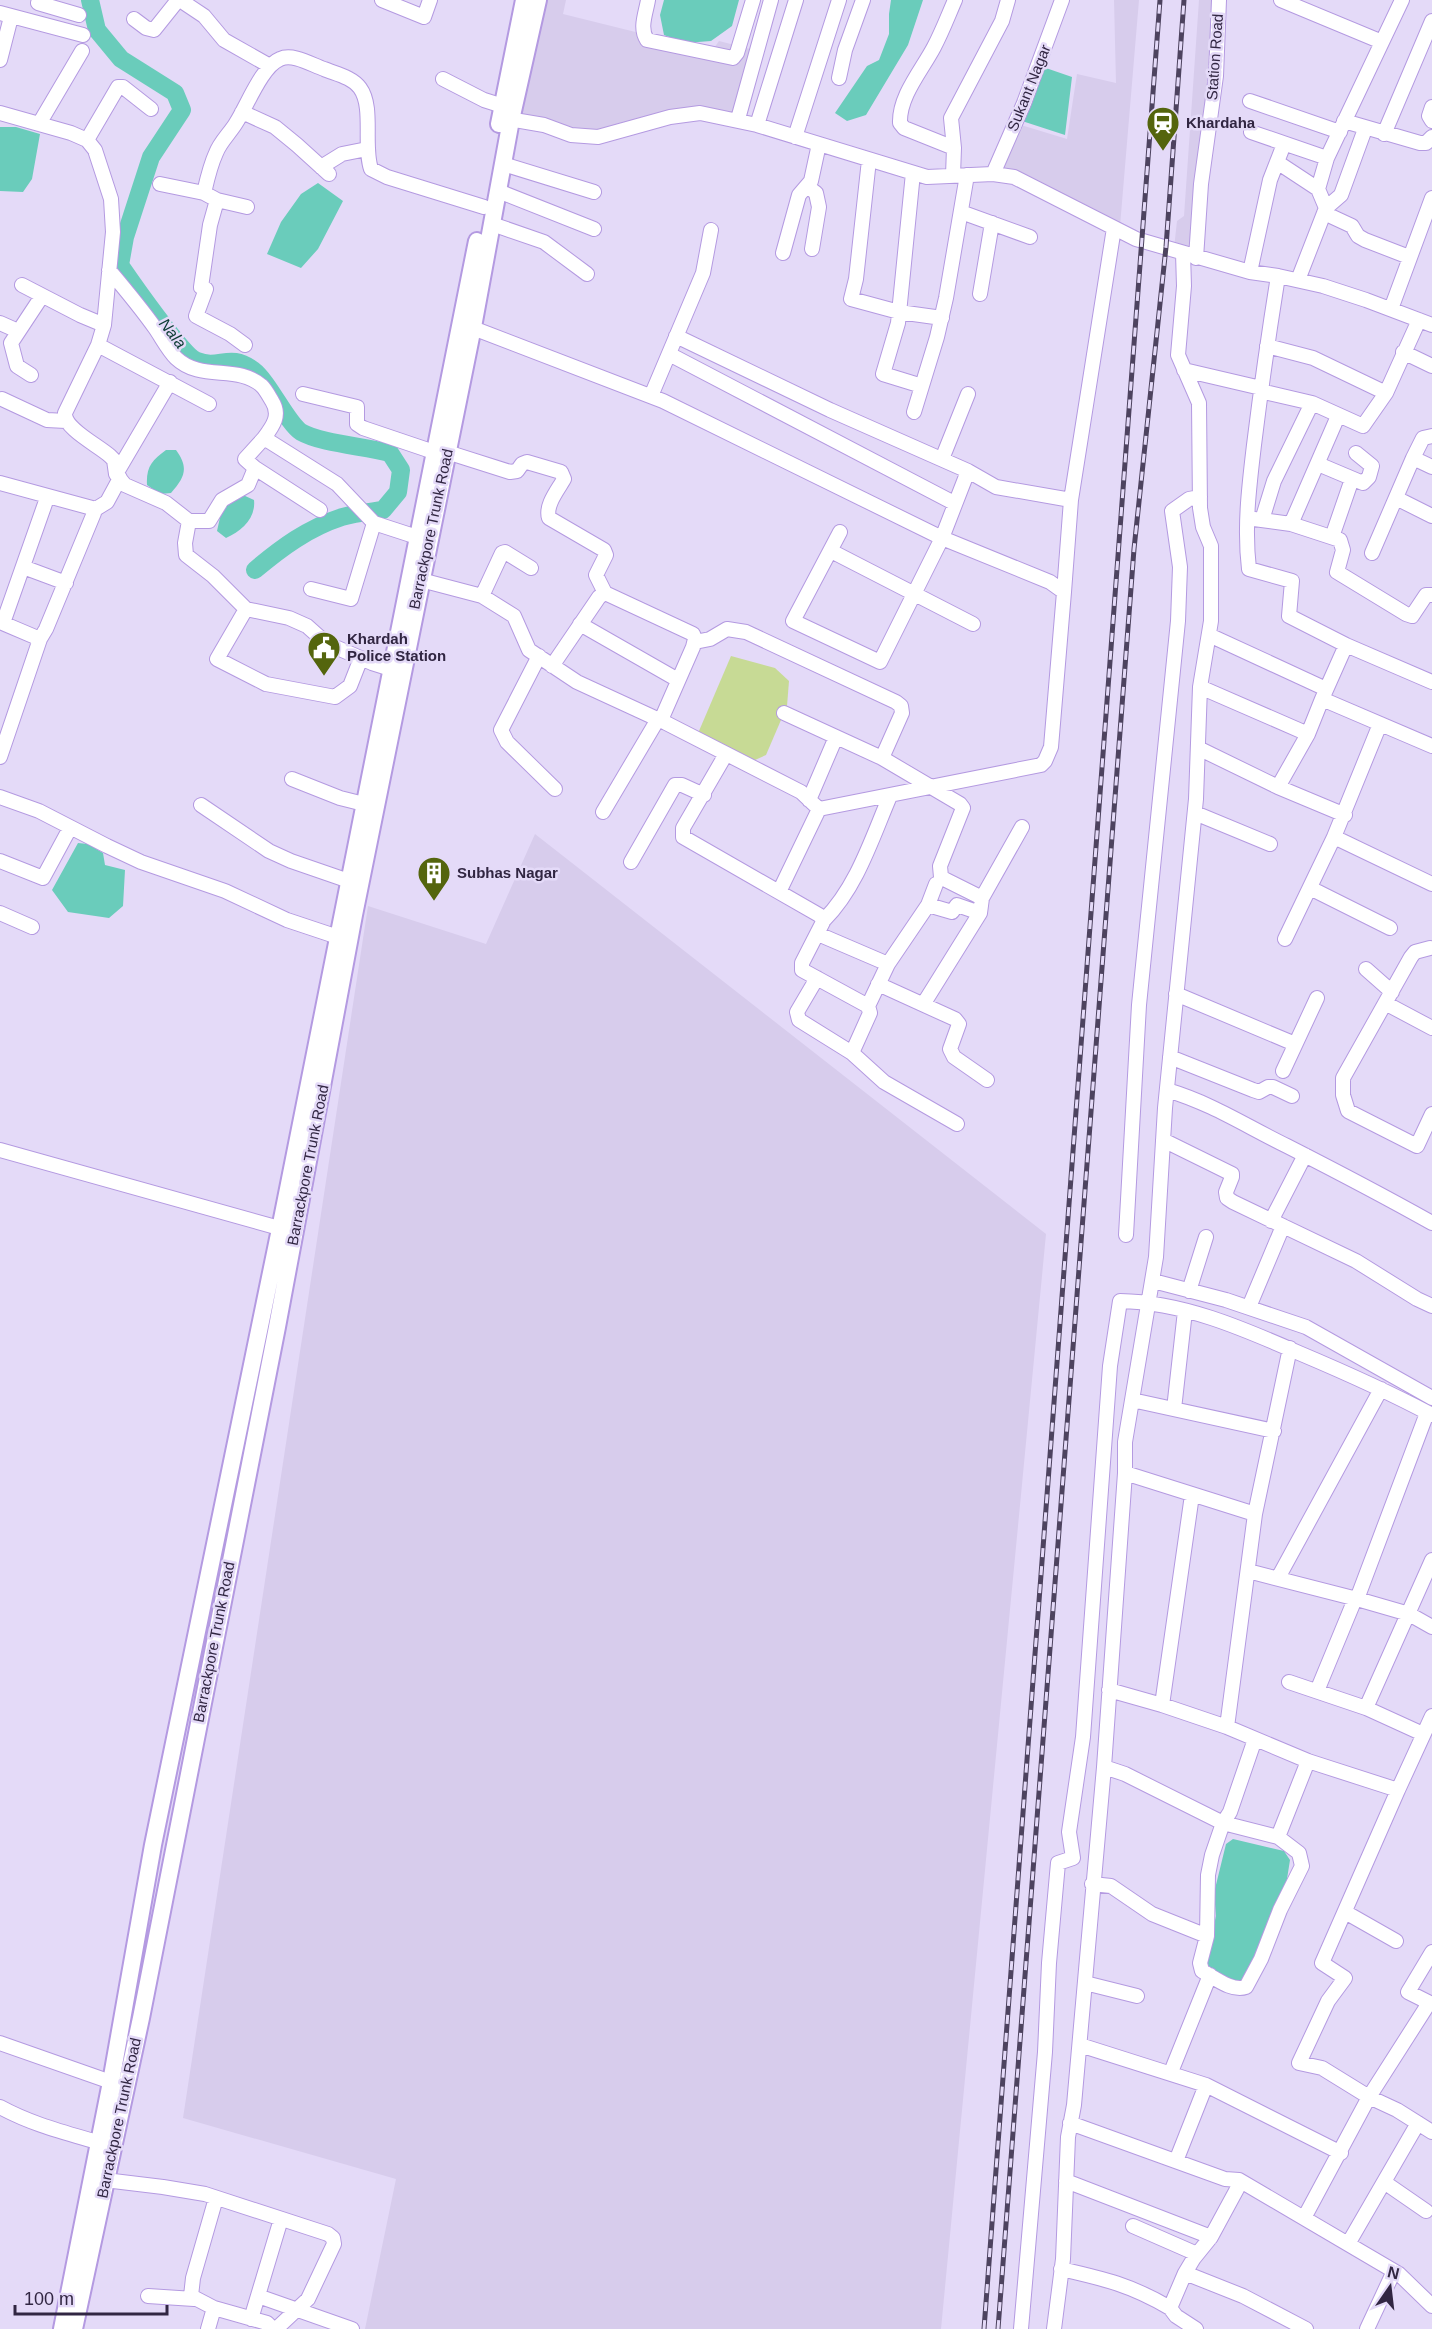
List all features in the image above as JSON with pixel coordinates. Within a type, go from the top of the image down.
[{"type":"main road","name":"Barrackpore Trunk Road","points":[[74,2329],[141,2018],[288,1231],[338,937],[364,804],[421,580],[441,452],[467,325],[492,224],[503,164],[505,115],[524,0]]},
{"type":"main road","name":"Barrackpore Trunk Road","points":[[467,325],[484,207],[505,115],[537,0]]},
{"type":"main road","name":"Barrackpore Trunk Road","points":[[62,2329],[97,2142],[111,2082],[153,1845],[288,1231],[354,915],[397,669],[417,537],[441,452]]},
{"type":"street","points":[[134,19],[146,28],[154,30],[179,0],[204,16],[224,40],[270,66]]},
{"type":"street","points":[[382,0],[424,17],[430,0]]},
{"type":"street","points":[[648,0],[643,28],[643,34],[647,40],[733,58],[737,53],[753,0]]},
{"type":"street","points":[[738,119],[771,0]]},
{"type":"street","points":[[757,125],[796,0]]},
{"type":"street","points":[[795,137],[839,0]]},
{"type":"street","points":[[839,78],[845,50],[863,0]]},
{"type":"street","points":[[954,148],[904,128],[900,123],[900,116],[906,97],[936,45],[955,0]]},
{"type":"street","points":[[914,412],[942,318],[961,212],[960,175],[951,118],[1002,21],[1008,0]]},
{"type":"street","name":"Sukant Nagar","points":[[993,174],[1024,103],[1062,0]]},
{"type":"street","name":"Station Road","points":[[1054,2329],[1061,2269],[1070,2123],[1080,2045],[1092,1884],[1104,1767],[1125,1473],[1125,1442],[1156,1257],[1167,1090],[1195,813],[1200,687],[1212,621],[1211,546],[1203,527],[1200,497],[1199,403],[1178,355],[1184,286],[1216,76],[1219,0]]},
{"type":"street","points":[[1281,0],[1382,42]]},
{"type":"street","points":[[1402,0],[1327,158],[1318,189],[1325,211],[1352,226],[1358,236],[1409,257]]},
{"type":"street","points":[[33,22],[38,1],[79,15]]},
{"type":"street","points":[[0,60],[5,15],[83,35]]},
{"type":"street","points":[[1384,134],[1432,21]]},
{"type":"street","points":[[39,124],[82,51]]},
{"type":"street","points":[[204,193],[216,152],[270,66],[279,59],[290,57],[349,79],[360,88],[365,99],[367,149],[371,169],[387,177],[484,207]]},
{"type":"street","points":[[443,79],[484,100],[505,115],[571,135],[598,137],[670,117],[700,113],[738,119],[927,177],[993,174],[1014,177],[1136,239],[1250,272],[1298,280],[1391,309],[1426,323],[1403,352],[1386,393],[1363,426],[1312,403],[1184,370]]},
{"type":"street","points":[[87,140],[118,87],[123,87],[152,109]]},
{"type":"street","points":[[1250,101],[1342,126],[1365,129],[1420,143],[1432,137]]},
{"type":"street","points":[[1432,106],[1430,116],[1432,121]]},
{"type":"street","points":[[242,112],[275,128],[325,171],[342,154],[367,149]]},
{"type":"street","points":[[0,113],[87,140],[95,150],[111,199],[113,224],[104,325],[98,345],[72,395],[65,413],[66,422]]},
{"type":"street","points":[[1298,280],[1325,211],[1341,195],[1365,129]]},
{"type":"street","points":[[1251,132],[1327,158]]},
{"type":"street","points":[[783,253],[797,199],[811,181],[819,144]]},
{"type":"street","points":[[1250,272],[1270,180],[1284,144]]},
{"type":"street","points":[[869,159],[858,269],[851,299],[899,312],[942,318]]},
{"type":"street","points":[[1277,162],[1318,189]]},
{"type":"street","points":[[503,164],[594,192]]},
{"type":"street","points":[[912,172],[899,312],[883,374],[922,386]]},
{"type":"street","points":[[160,184],[204,193],[217,200],[247,207]]},
{"type":"street","points":[[808,187],[816,193],[819,207],[812,249]]},
{"type":"street","points":[[498,192],[594,229]]},
{"type":"street","points":[[1391,309],[1409,257],[1426,231],[1432,198]]},
{"type":"street","points":[[217,200],[210,225],[201,287],[206,289],[196,316],[230,334],[245,345]]},
{"type":"street","points":[[961,212],[1030,237]]},
{"type":"street","points":[[492,224],[544,242],[587,274]]},
{"type":"street","points":[[980,294],[992,224]]},
{"type":"street","points":[[814,805],[890,795],[1036,767],[1046,761],[1051,747],[1071,500],[1114,228]]},
{"type":"street","points":[[651,396],[703,273],[711,230]]},
{"type":"street","points":[[109,270],[129,293],[174,357],[187,367],[250,378],[262,387],[275,406],[277,415],[273,426],[245,459],[255,468],[320,510]]},
{"type":"street","points":[[1278,276],[1261,390],[1246,518],[1249,569],[1292,581],[1289,616],[1346,645],[1432,682]]},
{"type":"street","points":[[22,285],[104,325]]},
{"type":"street","points":[[31,375],[17,366],[11,343],[42,296]]},
{"type":"street","points":[[0,323],[18,332]]},
{"type":"street","points":[[467,325],[651,396],[942,538],[1050,582],[1064,592]]},
{"type":"street","points":[[676,336],[830,410],[968,471],[996,487],[1071,500]]},
{"type":"street","points":[[98,345],[209,404]]},
{"type":"street","points":[[1267,346],[1314,358],[1386,393]]},
{"type":"street","points":[[1403,352],[1432,366]]},
{"type":"street","points":[[669,354],[954,503]]},
{"type":"street","points":[[0,483],[94,510],[107,502],[118,476],[170,382]]},
{"type":"street","points":[[942,459],[968,393]]},
{"type":"street","points":[[303,394],[357,407],[357,424],[363,428],[441,452],[510,472],[517,471],[527,462],[561,472],[564,479],[547,513],[549,518],[604,550],[606,555],[596,575],[604,593],[693,634],[695,642],[659,720],[603,812]]},
{"type":"street","points":[[2,399],[47,420],[66,422],[114,460],[118,476],[125,485],[166,503],[189,521],[209,521],[222,500],[235,490],[248,485],[255,468]]},
{"type":"street","points":[[1262,520],[1274,481],[1312,403]]},
{"type":"street","points":[[1292,524],[1338,416]]},
{"type":"street","points":[[1372,553],[1423,438],[1432,436]]},
{"type":"street","points":[[264,438],[337,484],[370,518],[417,537]]},
{"type":"street","points":[[1318,464],[1363,483],[1371,472],[1372,466],[1356,453]]},
{"type":"street","points":[[1413,458],[1432,467]]},
{"type":"street","points":[[840,532],[794,621],[880,662],[942,538],[968,471]]},
{"type":"street","points":[[1332,537],[1352,479]]},
{"type":"street","points":[[1126,1235],[1139,1005],[1178,621],[1180,567],[1172,511],[1190,499],[1200,497]]},
{"type":"street","points":[[40,639],[2,623],[47,498]]},
{"type":"street","points":[[1396,498],[1432,516]]},
{"type":"street","points":[[0,757],[40,639],[66,583],[94,516],[94,510]]},
{"type":"street","points":[[311,589],[351,599],[370,518]]},
{"type":"street","points":[[1246,518],[1292,524],[1340,540],[1343,550],[1336,572],[1406,614],[1412,615],[1426,595],[1432,595]]},
{"type":"street","points":[[189,521],[185,543],[186,555],[213,576],[246,609],[289,618],[307,627],[326,643],[361,658],[397,669]]},
{"type":"street","points":[[831,551],[973,624]]},
{"type":"street","points":[[482,596],[502,553],[505,552],[531,568]]},
{"type":"street","points":[[23,567],[66,583]]},
{"type":"street","points":[[421,580],[482,596],[514,616],[529,650],[577,682],[659,720],[801,792],[814,805]]},
{"type":"street","points":[[552,666],[604,593]]},
{"type":"street","points":[[246,609],[217,659],[266,684],[335,696],[350,686],[361,658]]},
{"type":"street","points":[[580,624],[678,680]]},
{"type":"street","points":[[695,642],[710,639],[727,629],[746,632],[896,702],[901,706],[902,713],[882,758]]},
{"type":"street","points":[[1209,635],[1380,724],[1432,746]]},
{"type":"street","points":[[1278,787],[1308,734],[1346,645]]},
{"type":"street","points":[[539,656],[501,730],[507,742],[555,789]]},
{"type":"street","points":[[1200,687],[1308,734]]},
{"type":"street","points":[[784,713],[882,758],[960,804],[963,808],[940,866],[941,877],[982,898]]},
{"type":"street","points":[[1285,939],[1345,815],[1380,724]]},
{"type":"street","points":[[779,892],[814,805],[836,737]]},
{"type":"street","points":[[1198,748],[1278,787],[1345,815]]},
{"type":"street","points":[[726,754],[683,828],[683,837],[824,920]]},
{"type":"street","points":[[292,778],[340,798],[364,804]]},
{"type":"street","points":[[631,862],[675,785],[682,785],[704,795]]},
{"type":"street","points":[[868,1006],[802,970],[802,963],[824,920],[836,908],[852,884],[890,795]]},
{"type":"street","points":[[0,797],[39,811],[141,862],[225,891],[287,920],[338,937]]},
{"type":"street","points":[[201,805],[269,851],[349,881]]},
{"type":"street","points":[[1195,813],[1270,844]]},
{"type":"street","points":[[924,1003],[980,913],[982,898],[1022,827]]},
{"type":"street","points":[[0,861],[43,878],[70,828]]},
{"type":"street","points":[[1334,837],[1432,884]]},
{"type":"street","points":[[852,1053],[870,1013],[868,1006],[878,984],[888,964],[928,905],[936,884]]},
{"type":"street","points":[[1310,888],[1390,928]]},
{"type":"street","points":[[928,905],[952,912],[957,904],[980,913]]},
{"type":"street","points":[[0,913],[32,927]]},
{"type":"street","points":[[818,934],[888,964]]},
{"type":"street","points":[[1431,948],[1415,952],[1343,1078],[1343,1095],[1348,1111],[1417,1146],[1432,1114]]},
{"type":"street","points":[[1366,969],[1388,998],[1432,1028]]},
{"type":"street","points":[[817,978],[799,1007],[797,1015],[799,1020],[852,1053],[884,1082],[957,1124]]},
{"type":"street","points":[[878,984],[955,1019],[959,1024],[950,1049],[954,1057],[987,1080]]},
{"type":"street","points":[[1176,994],[1296,1044]]},
{"type":"street","points":[[1283,1071],[1317,998]]},
{"type":"street","points":[[1170,1057],[1259,1092],[1273,1087],[1292,1096]]},
{"type":"street","points":[[1167,1090],[1199,1100],[1364,1185],[1432,1223]]},
{"type":"street","points":[[1163,1140],[1232,1174],[1226,1192],[1227,1198],[1356,1261],[1432,1306]]},
{"type":"street","points":[[0,1150],[288,1231]]},
{"type":"street","points":[[1249,1307],[1277,1223],[1305,1155]]},
{"type":"street","points":[[1189,1290],[1206,1237]]},
{"type":"street","points":[[1153,1281],[1249,1307],[1306,1327],[1432,1398]]},
{"type":"street","points":[[1021,2329],[1045,2052],[1049,1963],[1058,1863],[1073,1858],[1070,1832],[1083,1737],[1110,1366],[1120,1301],[1150,1301],[1240,1327],[1381,1389],[1430,1414],[1317,1691]]},
{"type":"street","points":[[1174,1409],[1185,1311]]},
{"type":"street","points":[[1227,1727],[1255,1514],[1290,1348]]},
{"type":"street","points":[[1278,1578],[1381,1389]]},
{"type":"street","points":[[1132,1400],[1274,1431]]},
{"type":"street","points":[[1125,1473],[1255,1514]]},
{"type":"street","points":[[1162,1705],[1192,1495]]},
{"type":"street","points":[[1366,1708],[1432,1560]]},
{"type":"street","points":[[1248,1570],[1409,1614],[1432,1627]]},
{"type":"street","points":[[1289,1682],[1366,1708],[1423,1734]]},
{"type":"street","points":[[1108,1689],[1227,1727],[1308,1761],[1398,1790]]},
{"type":"street","points":[[1432,1716],[1322,1963],[1345,1978],[1328,2001],[1299,2062],[1322,2068],[1432,2132]]},
{"type":"street","points":[[1104,1767],[1125,1774],[1223,1823],[1278,1837],[1299,1853],[1302,1866],[1261,1959],[1243,1989],[1234,1988],[1200,1968],[1207,1936],[1212,1855],[1223,1823],[1230,1812],[1255,1739]]},
{"type":"street","points":[[1278,1837],[1308,1761]]},
{"type":"street","points":[[1092,1884],[1111,1886],[1152,1914],[1207,1936]]},
{"type":"street","points":[[1345,1912],[1396,1941]]},
{"type":"street","points":[[1304,2218],[1369,2097],[1431,2004],[1408,1992],[1432,1952]]},
{"type":"street","points":[[1170,2072],[1210,1975]]},
{"type":"street","points":[[1085,1983],[1137,1996]]},
{"type":"street","points":[[0,2043],[111,2082]]},
{"type":"street","points":[[1080,2045],[1206,2085],[1341,2152]]},
{"type":"street","points":[[1176,2161],[1206,2085]]},
{"type":"street","points":[[0,2123],[3,2108],[41,2127],[97,2142]]},
{"type":"street","points":[[1070,2123],[1225,2179],[1239,2180],[1394,2271],[1432,2306]]},
{"type":"street","points":[[1348,2244],[1418,2123]]},
{"type":"street","points":[[105,2180],[163,2187],[216,2198],[328,2234],[333,2238],[334,2244],[308,2299],[274,2329],[267,2323],[214,2308],[194,2299],[148,2296]]},
{"type":"street","points":[[1170,2308],[1185,2273],[1211,2237],[1239,2180]]},
{"type":"street","points":[[1066,2181],[1211,2237]]},
{"type":"street","points":[[1384,2182],[1426,2211]]},
{"type":"street","points":[[194,2299],[190,2296],[192,2278],[216,2198]]},
{"type":"street","points":[[251,2319],[280,2219]]},
{"type":"street","points":[[1133,2226],[1197,2254]]},
{"type":"street","points":[[1061,2269],[1112,2280],[1139,2290],[1170,2308],[1176,2316],[1196,2329]]},
{"type":"street","points":[[1367,2329],[1394,2271]]},
{"type":"street","points":[[1185,2273],[1243,2295],[1306,2329]]},
{"type":"street","points":[[258,2296],[352,2329]]},
{"type":"street","points":[[208,2329],[214,2308]]},
{"type":"shaded area","points":[[539,0],[566,0],[563,14],[712,51],[719,41],[754,50],[737,115],[703,107],[598,135],[517,116]]},
{"type":"shaded area","points":[[664,0],[739,0],[732,26],[711,41],[685,43],[664,35],[660,15]]},
{"type":"shaded area","points":[[891,0],[923,0],[908,45],[866,115],[847,121],[835,113],[867,66],[879,60],[889,34]]},
{"type":"shaded area","points":[[1114,0],[1139,0],[1120,226],[1000,170],[1021,125],[1067,139],[1077,74],[1116,83]]},
{"type":"shaded area","points":[[1199,0],[1215,0],[1213,75],[1193,254],[1174,248],[1177,221],[1184,216]]},
{"type":"shaded area","points":[[1043,67],[1072,77],[1065,135],[1022,121]]},
{"type":"shaded area","points":[[0,127],[16,127],[40,134],[32,179],[23,192],[0,191]]},
{"type":"shaded area","points":[[318,183],[343,201],[318,249],[301,268],[267,254],[281,222],[301,194]]},
{"type":"shaded area","points":[[166,450],[176,450],[183,462],[184,472],[180,482],[171,493],[160,494],[147,485],[148,473],[157,457]]},
{"type":"shaded area","points":[[243,495],[254,500],[253,513],[242,528],[226,538],[217,531],[221,513],[228,498]]},
{"type":"shaded area","points":[[731,656],[775,668],[789,681],[787,706],[766,755],[755,760],[696,738]]},
{"type":"shaded area","points":[[535,834],[1046,1234],[941,2329],[365,2329],[396,2179],[183,2118],[368,906],[486,944]]},
{"type":"shaded area","points":[[78,843],[88,844],[103,853],[105,865],[125,870],[123,906],[109,918],[68,912],[52,890]]},
{"type":"shaded area","points":[[1233,1839],[1284,1851],[1290,1860],[1284,1898],[1257,1961],[1243,1983],[1220,1980],[1204,1965],[1216,1916],[1214,1893],[1226,1844]]},
{"type":"waterway","name":"Nala","points":[[90,0],[97,30],[121,59],[175,93],[182,110],[151,157],[125,237],[120,265],[157,317],[190,356],[205,363],[237,362],[245,365],[265,383],[301,432],[320,439],[390,453],[401,470],[398,492],[383,510],[347,516],[318,527],[285,546],[255,570]]},
{"type":"railway","points":[[984,2329],[1160,0]]},
{"type":"railway","points":[[998,2329],[1134,549],[1166,247],[1184,0]]},
{"type":"place","name":"Khardaha","points":[[1163,152]]},
{"type":"place","name":"Khardah Police Station","points":[[324,677]]},
{"type":"place","name":"Subhas Nagar","points":[[434,902]]}]
